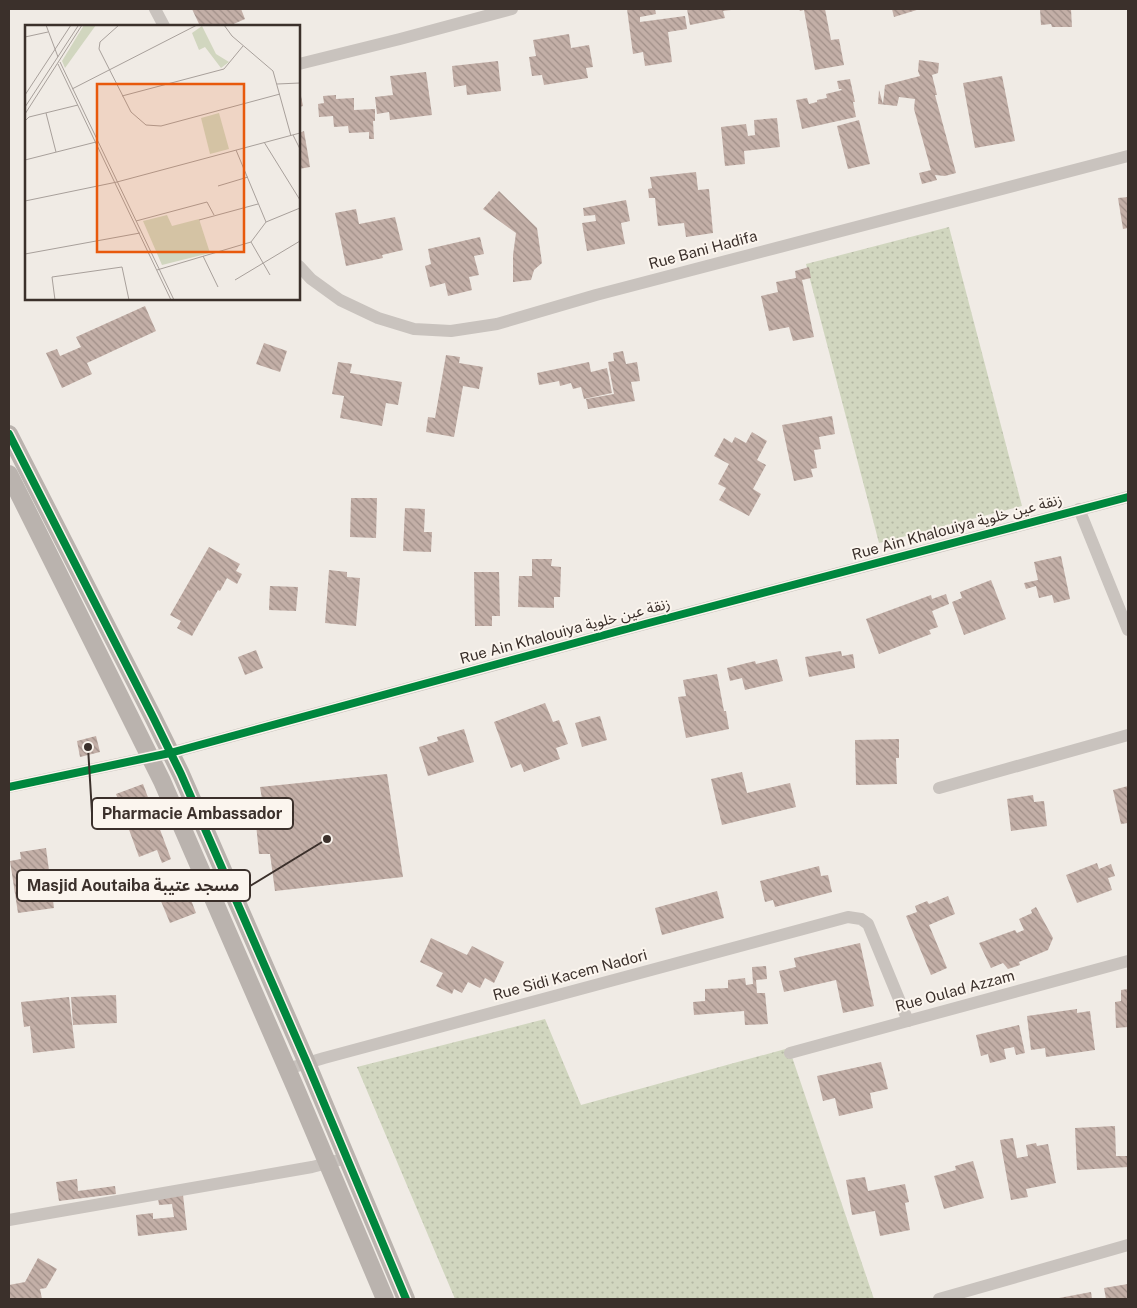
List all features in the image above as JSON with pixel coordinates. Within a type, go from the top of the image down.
[{"type":"street","points":[[155,9],[163,25]]},
{"type":"street","points":[[300,64],[512,9]]},
{"type":"street","name":"Rue Bani Hadifa","points":[[300,267],[311,279],[340,300],[378,318],[414,329],[451,331],[497,324],[596,295],[1128,156]]},
{"type":"street","points":[[10,441],[170,753],[220,862],[406,1299]]},
{"type":"street","points":[[9,474],[166,790],[385,1299]]},
{"type":"street","name":"Rue Ain Khalouiya زنقة عين خلوية","points":[[9,787],[151,758],[644,624],[1128,497]]},
{"type":"street","points":[[1079,510],[1128,630]]},
{"type":"street","points":[[939,788],[1128,735]]},
{"type":"street","name":"Rue Sidi Kacem Nadori","points":[[287,1069],[848,917],[861,919],[868,924],[908,1020]]},
{"type":"street","name":"Rue Oulad Azzam","points":[[790,1053],[1128,960]]},
{"type":"street","points":[[9,1220],[302,1169],[347,1158]]},
{"type":"street","points":[[939,1299],[1128,1245]]},
{"type":"green space","points":[[949,227],[1022,506],[879,543],[806,264]]},
{"type":"green space","points":[[545,1019],[581,1105],[789,1048],[874,1299],[455,1299],[357,1067]]},
{"type":"building","points":[[192,9],[241,9],[245,19],[231,25],[200,25]]},
{"type":"building","points":[[627,9],[655,9],[656,14],[640,17],[640,22],[685,16],[687,29],[668,32],[672,62],[645,66],[643,52],[633,54]]},
{"type":"building","points":[[687,9],[731,10],[723,11],[725,18],[690,25]]},
{"type":"building","points":[[799,9],[825,9],[831,40],[839,39],[844,65],[815,70],[804,10],[800,11]]},
{"type":"building","points":[[892,9],[920,9],[894,17]]},
{"type":"building","points":[[1040,9],[1071,9],[1072,27],[1052,27],[1051,24],[1041,25]]},
{"type":"building","points":[[569,34],[571,48],[589,45],[593,67],[586,68],[588,78],[544,85],[542,75],[532,76],[529,57],[536,56],[533,40]]},
{"type":"building","points":[[919,60],[939,63],[938,73],[932,75],[937,95],[935,95],[956,173],[945,176],[935,175],[937,180],[922,184],[919,173],[931,170],[914,109],[915,99],[899,97],[897,106],[878,104],[879,90],[883,104],[885,85],[920,76],[918,71]]},
{"type":"building","points":[[498,61],[501,91],[467,95],[466,85],[454,87],[452,66]]},
{"type":"building","points":[[426,72],[432,115],[390,120],[389,112],[377,114],[375,97],[393,95],[390,76]]},
{"type":"building","points":[[1002,76],[1015,141],[975,148],[963,83]]},
{"type":"building","points":[[850,79],[856,117],[802,129],[796,100],[807,98],[809,104],[817,102],[817,100],[827,98],[826,94],[842,90],[839,89],[837,81]]},
{"type":"building","points":[[336,95],[336,99],[354,98],[354,110],[375,109],[375,121],[373,121],[374,139],[369,139],[369,132],[349,133],[348,126],[334,127],[333,116],[319,117],[318,104],[324,103],[323,96]]},
{"type":"building","points":[[300,96],[303,106],[300,107]]},
{"type":"building","points":[[777,118],[780,147],[744,151],[745,164],[725,166],[721,127],[746,124],[748,136],[755,135],[754,120]]},
{"type":"building","points":[[859,120],[870,164],[848,169],[837,126]]},
{"type":"building","points":[[304,131],[310,167],[300,169],[300,133]]},
{"type":"building","points":[[696,172],[698,190],[709,189],[713,233],[686,237],[684,223],[658,226],[655,198],[649,198],[648,189],[652,188],[650,177]]},
{"type":"building","points":[[499,191],[537,228],[542,263],[534,270],[531,280],[513,282],[513,255],[516,233],[483,209]]},
{"type":"building","points":[[1128,197],[1128,228],[1123,229],[1118,198]]},
{"type":"building","points":[[626,200],[630,221],[621,223],[625,244],[587,251],[582,223],[596,221],[595,215],[584,216],[583,208]]},
{"type":"building","points":[[356,209],[359,224],[395,217],[403,250],[382,255],[383,258],[346,266],[335,213]]},
{"type":"building","points":[[480,237],[484,254],[474,256],[479,275],[469,277],[472,290],[448,296],[445,283],[430,287],[425,266],[431,264],[428,249]]},
{"type":"building","points":[[809,267],[811,278],[802,280],[814,337],[793,341],[789,327],[769,331],[761,296],[778,292],[776,282],[796,278],[795,271]]},
{"type":"building","points":[[145,306],[156,331],[87,363],[92,374],[62,388],[46,353],[57,349],[60,356],[81,347],[76,337]]},
{"type":"building","points":[[264,343],[287,351],[280,372],[256,364]]},
{"type":"building","points":[[623,351],[626,364],[637,362],[640,381],[631,382],[635,401],[588,409],[586,399],[614,394],[608,362],[614,361],[613,353]]},
{"type":"building","points":[[446,355],[460,357],[459,363],[483,367],[479,389],[463,386],[454,437],[426,432],[428,417],[435,418]]},
{"type":"building","points":[[338,362],[352,364],[350,373],[402,382],[398,405],[386,403],[382,426],[340,418],[344,396],[332,394]]},
{"type":"building","points":[[589,362],[591,372],[607,368],[612,393],[584,399],[581,387],[573,389],[571,383],[560,386],[559,381],[539,385],[537,373]]},
{"type":"building","points":[[832,416],[835,434],[819,437],[821,449],[814,450],[817,468],[811,469],[813,477],[794,481],[782,425]]},
{"type":"building","points":[[752,432],[767,441],[757,460],[766,465],[753,489],[761,494],[749,516],[719,500],[726,488],[718,484],[729,464],[714,456],[724,438],[732,443],[735,437],[746,443]]},
{"type":"building","points":[[351,498],[377,498],[376,538],[350,537]]},
{"type":"building","points":[[405,508],[425,509],[424,532],[432,532],[431,552],[403,551]]},
{"type":"building","points":[[209,547],[240,564],[236,571],[242,574],[237,584],[227,578],[220,591],[218,590],[192,636],[177,628],[181,621],[170,615]]},
{"type":"building","points":[[1061,556],[1070,599],[1054,603],[1052,595],[1039,598],[1036,586],[1026,589],[1024,583],[1038,580],[1034,562]]},
{"type":"building","points":[[532,559],[552,559],[551,566],[561,567],[560,597],[554,597],[554,608],[518,607],[519,576],[532,576]]},
{"type":"building","points":[[329,570],[347,572],[347,577],[360,578],[356,626],[325,623]]},
{"type":"building","points":[[474,572],[499,572],[500,616],[492,616],[492,626],[475,626]]},
{"type":"building","points":[[991,580],[1006,619],[964,635],[952,602],[962,598],[960,592]]},
{"type":"building","points":[[270,586],[298,587],[296,611],[269,610]]},
{"type":"building","points":[[946,594],[949,604],[932,611],[938,627],[929,630],[931,634],[879,654],[866,619],[931,595],[932,599]]},
{"type":"building","points":[[256,650],[263,668],[245,675],[238,657]]},
{"type":"building","points":[[841,651],[842,656],[853,654],[855,668],[809,677],[805,657]]},
{"type":"building","points":[[777,659],[783,681],[745,690],[742,678],[730,681],[727,668],[755,661],[756,664]]},
{"type":"building","points":[[717,674],[729,729],[686,738],[678,697],[686,696],[683,680]]},
{"type":"building","points":[[545,703],[553,722],[559,720],[568,744],[556,748],[560,759],[524,772],[521,764],[511,768],[494,722]]},
{"type":"building","points":[[600,716],[607,740],[582,747],[575,723]]},
{"type":"building","points":[[464,729],[474,762],[428,776],[419,747],[438,741],[437,737]]},
{"type":"building","points":[[96,736],[100,752],[80,757],[77,741]]},
{"type":"building","points":[[899,739],[899,758],[896,758],[897,784],[856,785],[855,740]]},
{"type":"building","points":[[742,772],[747,793],[790,783],[796,807],[722,825],[711,779]]},
{"type":"building","points":[[387,774],[403,877],[275,891],[270,854],[259,854],[256,824],[266,823],[260,787]]},
{"type":"building","points":[[143,784],[171,859],[162,863],[157,850],[139,857],[116,794]]},
{"type":"building","points":[[1128,786],[1128,823],[1121,824],[1113,790]]},
{"type":"building","points":[[1033,795],[1034,802],[1044,801],[1047,826],[1011,831],[1007,799]]},
{"type":"building","points":[[46,848],[54,908],[18,913],[10,861],[21,859],[20,852]]},
{"type":"building","points":[[1097,863],[1099,869],[1111,864],[1115,876],[1108,878],[1112,890],[1077,903],[1066,875]]},
{"type":"building","points":[[819,866],[821,876],[828,875],[832,892],[775,907],[773,900],[765,902],[760,881]]},
{"type":"building","points":[[183,879],[196,913],[170,923],[156,889]]},
{"type":"building","points":[[717,891],[724,918],[662,935],[655,908]]},
{"type":"building","points":[[948,896],[955,914],[929,925],[947,968],[931,975],[906,916],[917,912],[915,906],[927,901],[929,904]]},
{"type":"building","points":[[1036,907],[1053,938],[1048,950],[1019,962],[1020,965],[1008,969],[1003,963],[991,968],[979,943],[1015,930],[1017,933],[1024,930],[1019,919],[1032,913],[1031,910]]},
{"type":"building","points":[[431,938],[467,955],[472,946],[504,962],[494,983],[485,978],[480,988],[468,982],[462,993],[454,989],[452,994],[436,986],[443,973],[420,962]]},
{"type":"building","points":[[860,943],[874,1006],[843,1013],[836,980],[784,992],[779,971],[796,967],[794,958]]},
{"type":"building","points":[[766,966],[767,979],[756,980],[757,993],[765,993],[768,1024],[745,1025],[744,1011],[694,1015],[693,1002],[705,1001],[705,989],[728,988],[728,980],[745,978],[746,985],[753,984],[752,967]]},
{"type":"building","points":[[1128,989],[1128,1027],[1116,1028],[1115,1002],[1121,1001],[1121,990]]},
{"type":"building","points":[[116,995],[117,1023],[73,1025],[71,997]]},
{"type":"building","points":[[69,997],[75,1048],[33,1053],[30,1026],[24,1027],[21,1002]]},
{"type":"building","points":[[1077,1009],[1077,1013],[1090,1011],[1095,1050],[1046,1057],[1045,1048],[1031,1050],[1027,1016]]},
{"type":"building","points":[[1019,1025],[1025,1053],[1016,1055],[1014,1047],[1004,1049],[1006,1059],[990,1063],[988,1054],[981,1056],[976,1035]]},
{"type":"building","points":[[881,1062],[888,1089],[870,1093],[873,1108],[839,1116],[835,1098],[823,1101],[817,1076]]},
{"type":"building","points":[[1115,1126],[1116,1156],[1128,1156],[1128,1167],[1077,1170],[1075,1128]]},
{"type":"building","points":[[1013,1138],[1017,1158],[1028,1156],[1026,1145],[1036,1143],[1037,1146],[1048,1144],[1056,1183],[1026,1189],[1028,1197],[1011,1200],[1000,1140]]},
{"type":"building","points":[[973,1161],[984,1198],[944,1209],[934,1176],[956,1170],[955,1166]]},
{"type":"building","points":[[865,1177],[868,1191],[905,1184],[909,1202],[905,1203],[910,1230],[880,1236],[875,1211],[852,1215],[846,1180]]},
{"type":"building","points":[[77,1179],[78,1191],[115,1186],[116,1194],[59,1201],[56,1182]]},
{"type":"building","points":[[183,1195],[187,1230],[138,1236],[136,1215],[153,1213],[153,1219],[174,1217],[172,1204],[159,1205],[158,1198]]},
{"type":"building","points":[[38,1258],[57,1269],[46,1288],[40,1289],[42,1299],[9,1299],[9,1285],[25,1282]]},
{"type":"building","points":[[1128,1284],[1128,1299],[1106,1299],[1104,1288]]},
{"type":"building","points":[[1091,1292],[1092,1299],[1059,1299],[1059,1298]]},
{"type":"cycle path","points":[[9,434],[181,774],[307,1063],[406,1299]]},
{"type":"cycle path","points":[[9,787],[170,753],[645,624],[1128,497]]},
{"type":"place","name":"Pharmacie Ambassador","points":[[88,747]]},
{"type":"place","name":"Masjid Aoutaiba مسجد عتيبة","points":[[327,839]]}]
